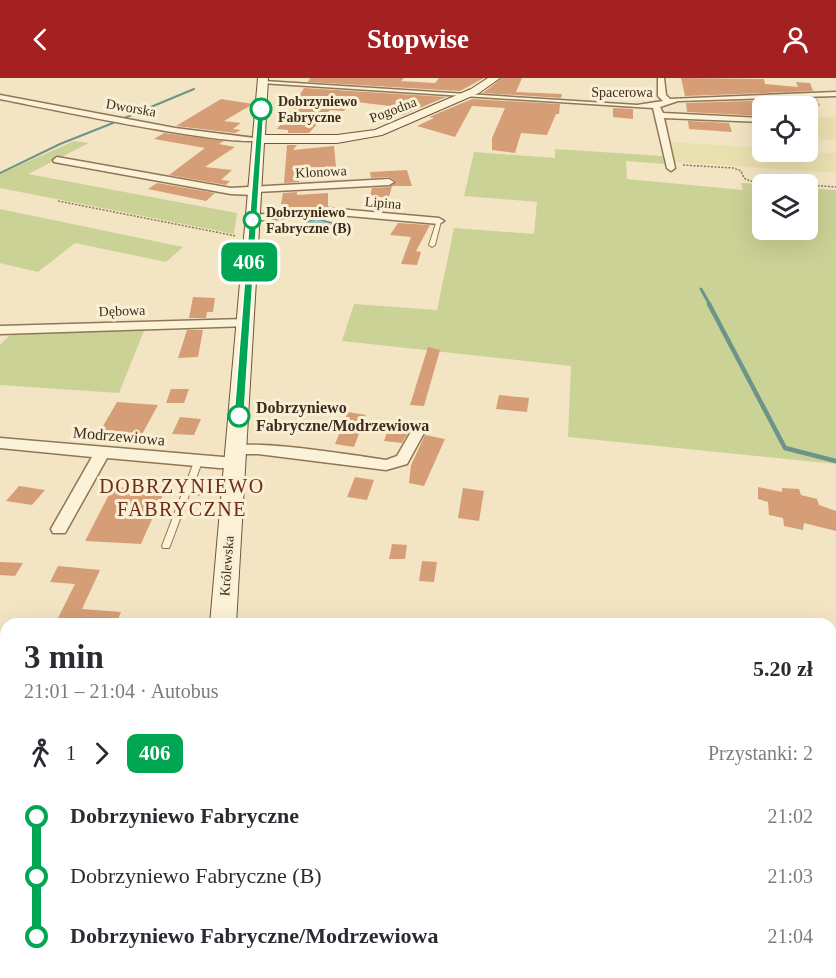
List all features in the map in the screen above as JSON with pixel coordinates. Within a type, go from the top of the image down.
[{"type":"street","name":"Pogodna","points":[[258,139],[337,139],[388,130],[463,96],[495,78]]},
{"type":"street","points":[[661,78],[662,96],[668,101]]},
{"type":"street","name":"Spacerowa","points":[[264,80],[637,107],[655,106],[668,101],[836,94]]},
{"type":"street","name":"Królewska","points":[[223,618],[253,218],[253,190],[264,80]]},
{"type":"street","name":"Dworska","points":[[0,97],[175,130],[244,140],[258,139]]},
{"type":"street","points":[[655,106],[660,115],[670,166]]},
{"type":"street","points":[[660,115],[752,120]]},
{"type":"street","name":"Klonowa","points":[[57,160],[231,191],[389,182]]},
{"type":"street","name":"Lipina","points":[[253,218],[327,211],[439,221]]},
{"type":"street","name":"Dębowa","points":[[0,330],[245,323]]},
{"type":"street","name":"Modrzewiowa","points":[[0,443],[198,462],[235,456],[258,449],[386,465],[402,460],[417,433]]},
{"type":"street","points":[[58,529],[102,453]]},
{"type":"lane","points":[[432,245],[439,221]]},
{"type":"lane","points":[[166,546],[198,462]]},
{"type":"lane","points":[[187,492],[232,489]]},
{"type":"path","points":[[670,166],[733,168],[741,171],[744,178],[752,181]]},
{"type":"path","points":[[818,186],[836,187]]},
{"type":"path","points":[[58,201],[251,238]]},
{"type":"shaded area","points":[[836,117],[836,140],[820,139],[818,118]]},
{"type":"shaded area","points":[[671,142],[752,147],[752,162],[818,162],[818,153],[836,153],[836,173],[675,162]]},
{"type":"green space","points":[[74,141],[89,143],[28,174],[237,213],[234,234],[0,188],[0,174]]},
{"type":"green space","points":[[555,149],[663,156],[665,164],[626,161],[627,179],[743,190],[741,183],[752,183],[752,240],[818,240],[818,189],[836,190],[836,464],[568,437],[571,366],[342,341],[354,304],[437,310],[454,228],[534,234],[537,202],[464,196],[474,152],[555,158]]},
{"type":"green space","points":[[0,209],[183,247],[166,262],[75,243],[38,272],[0,263]]},
{"type":"green space","points":[[144,331],[119,393],[0,385],[0,345],[11,334]]},
{"type":"water","points":[[317,219],[340,225],[342,228],[334,234],[311,231],[305,222]]},
{"type":"building","points":[[310,78],[404,78],[401,81],[435,83],[439,78],[484,78],[460,91],[308,82]]},
{"type":"building","points":[[502,78],[522,78],[516,92],[562,94],[561,98],[483,93]]},
{"type":"building","points":[[681,78],[764,79],[765,84],[798,87],[796,82],[810,83],[813,91],[685,96]]},
{"type":"building","points":[[304,88],[446,97],[403,115],[384,114],[390,106],[356,102],[343,111],[330,110],[309,133],[288,133],[288,130],[277,129],[300,99],[297,99]]},
{"type":"building","points":[[221,99],[253,104],[224,121],[241,123],[233,129],[241,130],[235,133],[176,126]]},
{"type":"building","points":[[472,99],[560,104],[559,114],[556,114],[547,135],[521,133],[515,153],[492,150],[492,138],[505,108],[472,106],[455,137],[417,126],[434,118],[429,117]]},
{"type":"building","points":[[752,101],[752,115],[687,112],[686,103]]},
{"type":"building","points":[[613,108],[633,109],[633,119],[613,117]]},
{"type":"building","points":[[688,121],[729,123],[732,132],[689,129]]},
{"type":"building","points":[[164,133],[224,141],[219,144],[235,147],[205,167],[232,170],[221,180],[230,181],[226,185],[169,175],[205,148],[154,139]]},
{"type":"building","points":[[287,145],[297,145],[293,150],[334,146],[336,167],[300,168],[299,182],[284,183]]},
{"type":"building","points":[[407,170],[412,186],[392,186],[389,197],[370,197],[372,188],[389,187],[396,181],[389,177],[371,178],[370,172]]},
{"type":"building","points":[[157,183],[215,193],[206,201],[148,189]]},
{"type":"building","points":[[297,192],[297,195],[328,193],[328,206],[280,210],[283,193]]},
{"type":"building","points":[[398,223],[430,225],[416,251],[421,252],[417,265],[401,264],[411,237],[390,235]]},
{"type":"building","points":[[193,297],[215,298],[213,312],[207,312],[206,318],[189,318]]},
{"type":"building","points":[[187,330],[203,330],[198,357],[178,358]]},
{"type":"building","points":[[428,347],[440,350],[424,406],[410,405]]},
{"type":"building","points":[[171,389],[189,389],[184,403],[166,403]]},
{"type":"building","points":[[499,395],[529,398],[527,412],[496,409]]},
{"type":"building","points":[[117,402],[158,405],[141,436],[99,433]]},
{"type":"building","points":[[348,412],[366,415],[354,447],[335,444]]},
{"type":"building","points":[[180,417],[201,419],[194,435],[172,434]]},
{"type":"building","points":[[390,424],[408,425],[406,431],[409,431],[402,443],[384,441]]},
{"type":"building","points":[[425,435],[445,439],[424,486],[409,483],[411,465]]},
{"type":"building","points":[[355,477],[374,480],[367,500],[347,497]]},
{"type":"building","points":[[19,486],[45,490],[32,505],[6,501]]},
{"type":"building","points":[[113,487],[165,490],[141,544],[85,541]]},
{"type":"building","points":[[758,487],[782,492],[782,488],[799,489],[801,495],[817,499],[819,505],[836,511],[836,531],[804,523],[803,530],[784,526],[783,518],[769,515],[768,502],[758,499]]},
{"type":"building","points":[[463,488],[484,491],[479,521],[458,518]]},
{"type":"building","points":[[392,544],[407,545],[405,559],[389,559]]},
{"type":"building","points":[[422,561],[437,562],[434,582],[419,581]]},
{"type":"building","points":[[0,562],[23,563],[15,576],[0,575]]},
{"type":"building","points":[[58,566],[100,570],[82,609],[121,612],[118,618],[58,618],[75,584],[50,582]]},
{"type":"waterway","points":[[122,119],[194,89]]},
{"type":"waterway","points":[[0,173],[60,144],[113,123]]},
{"type":"waterway","points":[[701,289],[710,305]]},
{"type":"waterway","points":[[709,304],[785,448],[836,461]]},
{"type":"bus line","name":"406","points":[[239,416],[261,109]]},
{"type":"place","name":"Dobrzyniewo Fabryczne","points":[[261,109]]},
{"type":"place","name":"Dobrzyniewo Fabryczne (B)","points":[[252,220]]},
{"type":"place","name":"Dobrzyniewo Fabryczne/Modrzewiowa","points":[[239,416]]},
{"type":"district","name":"DOBRZYNIEWO FABRYCZNE","points":[[182,498]]}]
